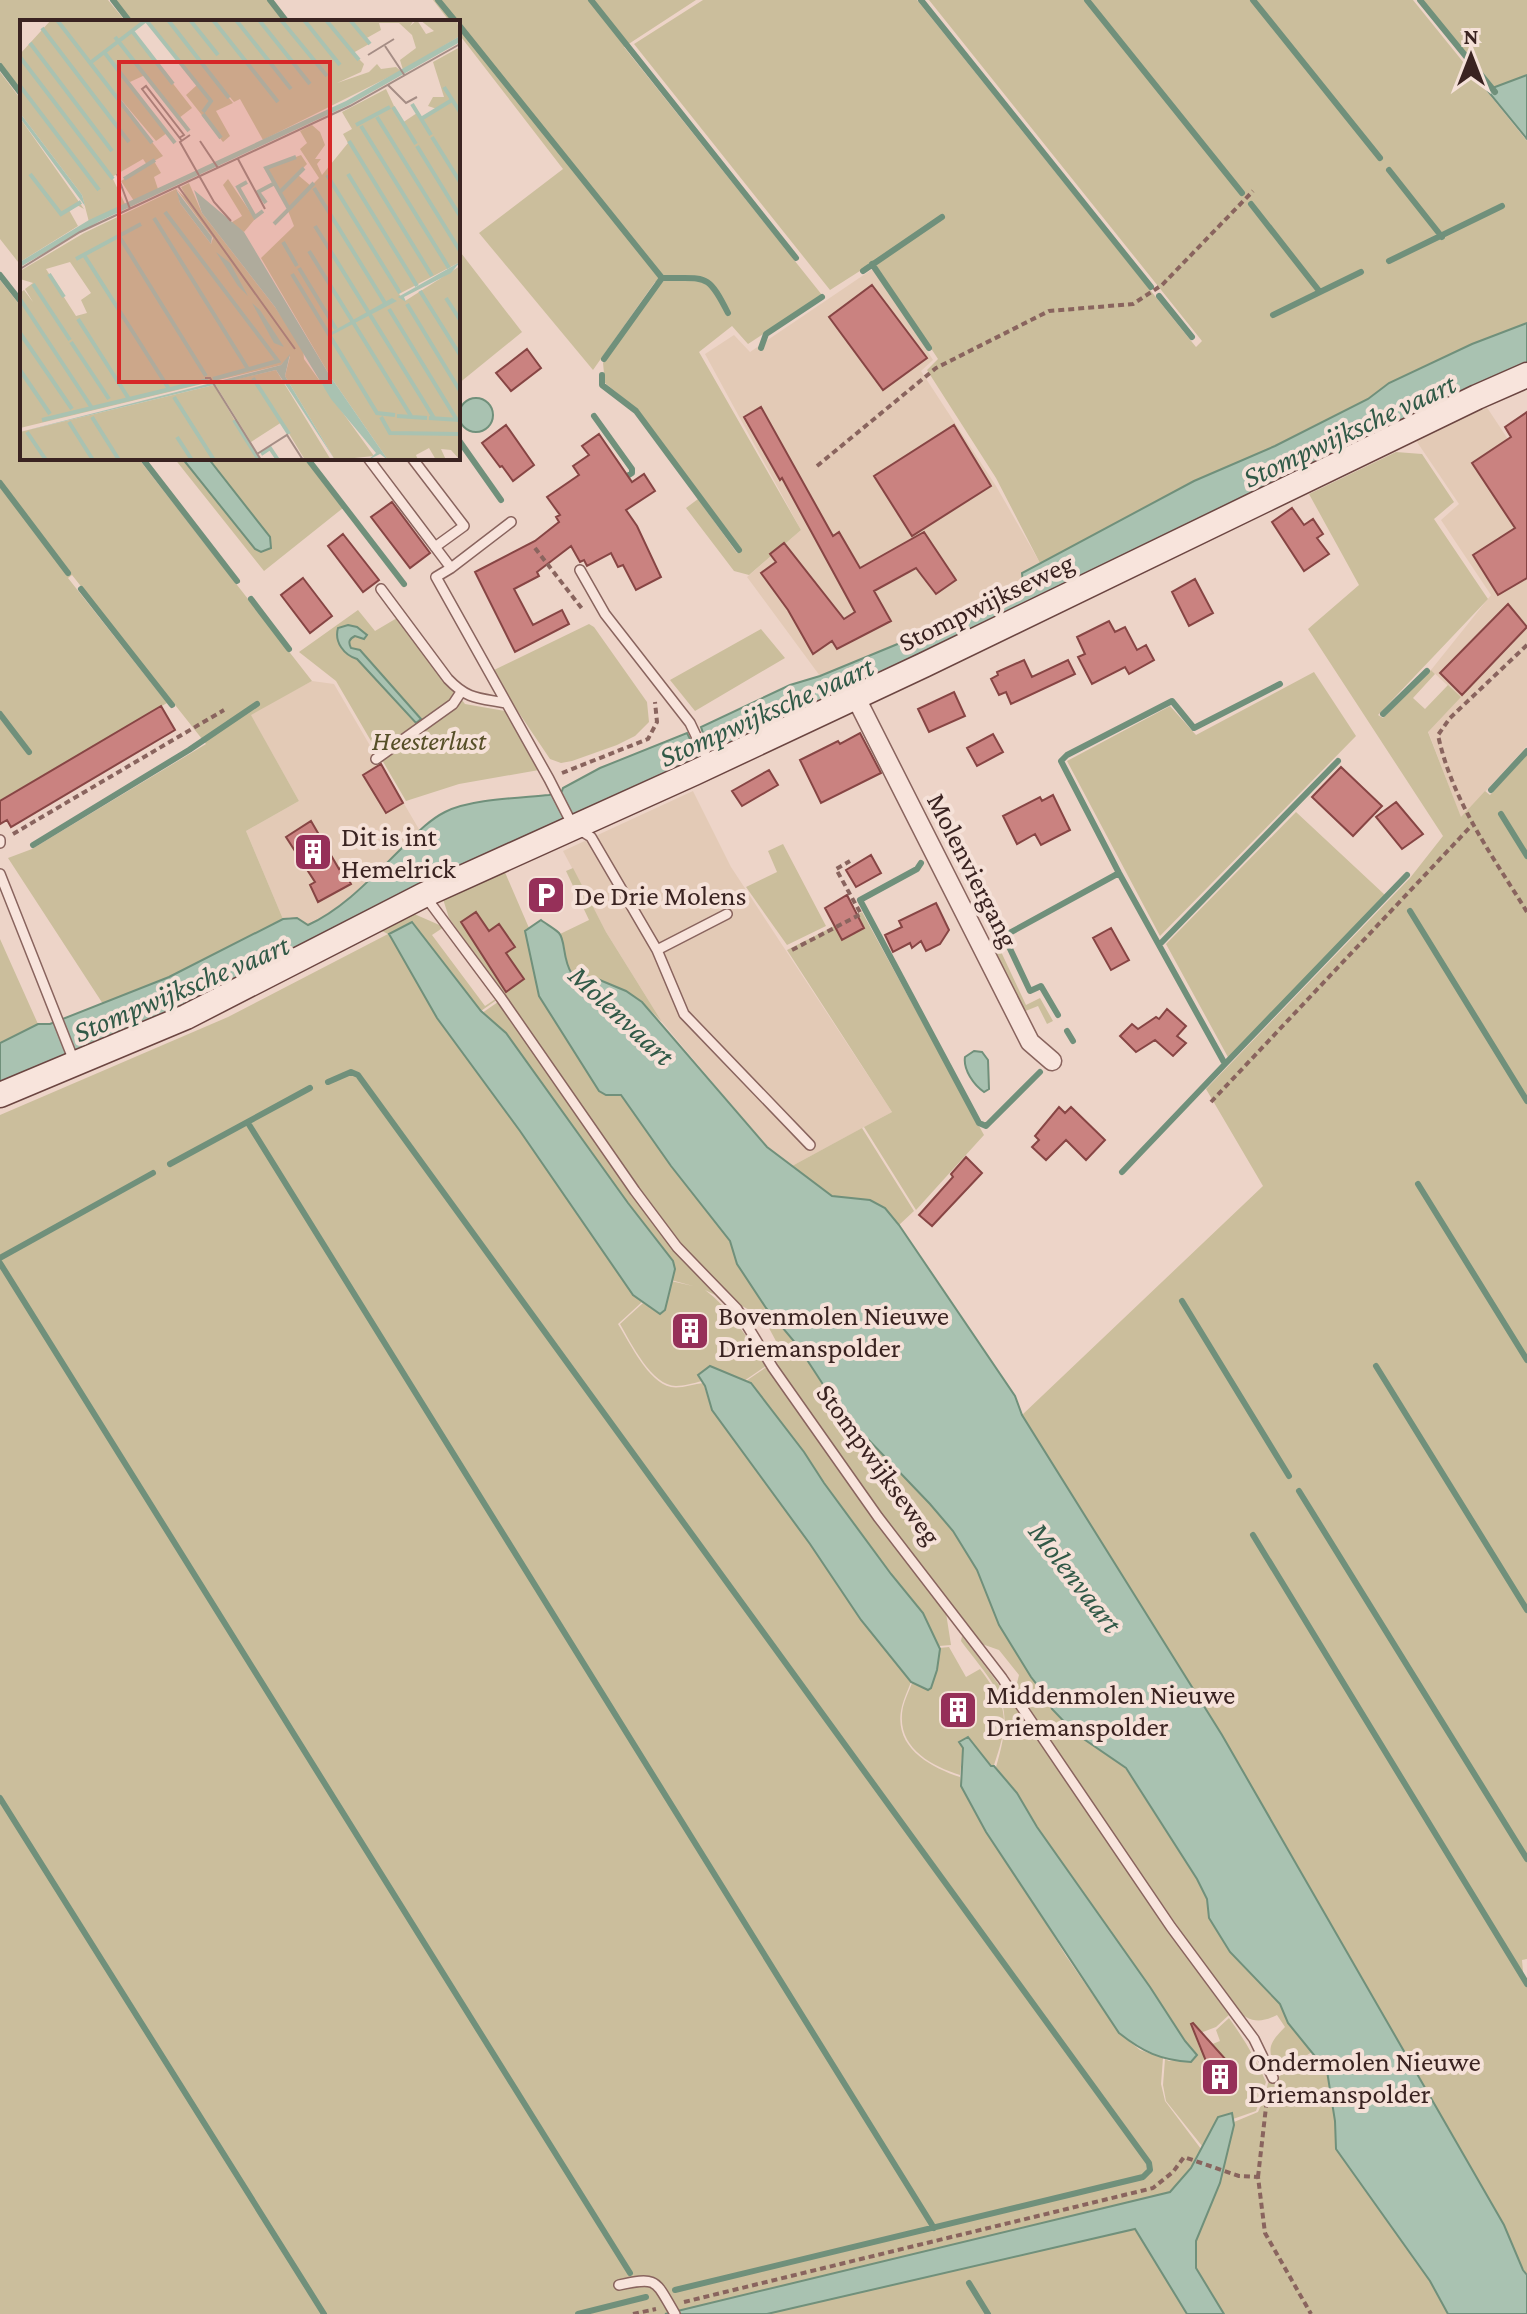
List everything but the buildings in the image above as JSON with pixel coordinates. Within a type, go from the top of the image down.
[{"type":"street","name":"Stompwijkseweg","points":[[0,1095],[74,1060],[186,1017],[571,822],[1008,626],[1527,375]]},
{"type":"street","name":"Molenviergang","points":[[855,696],[1030,1042],[1052,1061]]},
{"type":"lane","points":[[370,460],[451,568]]},
{"type":"lane","points":[[414,460],[464,526],[435,547]]},
{"type":"lane","points":[[511,522],[436,577],[571,822],[591,837],[657,950],[684,1014],[810,1145]]},
{"type":"lane","points":[[580,570],[605,614],[690,723],[709,762]]},
{"type":"lane","points":[[381,589],[461,692],[471,697],[506,703]]},
{"type":"lane","points":[[376,759],[453,704],[461,692]]},
{"type":"lane","points":[[0,874],[74,1060]]},
{"type":"lane","name":"Stompwijkseweg","points":[[424,895],[501,998],[635,1191],[677,1247],[737,1309],[773,1368],[878,1517],[1002,1678],[1171,1927],[1254,2039],[1273,2078]]},
{"type":"lane","points":[[657,950],[727,914]]},
{"type":"lane","points":[[619,2285],[644,2280],[658,2285],[673,2310]]},
{"type":"path","points":[[817,466],[936,368],[1049,311],[1133,304],[1162,285],[1253,191]]},
{"type":"path","points":[[535,548],[591,620]]},
{"type":"path","points":[[1527,645],[1450,718],[1438,735],[1461,803],[1527,912]]},
{"type":"path","points":[[552,784],[577,765],[648,739],[657,722],[656,703],[647,691]]},
{"type":"path","points":[[0,842],[224,710]]},
{"type":"path","points":[[1211,1102],[1473,824]]},
{"type":"path","points":[[792,950],[861,914],[836,869],[850,861]]},
{"type":"path","points":[[1273,2078],[1276,2083],[1266,2107],[1258,2177],[1265,2233],[1311,2314]]},
{"type":"path","points":[[633,2314],[673,2310],[1153,2188],[1173,2172],[1184,2157],[1225,2172],[1248,2178],[1258,2177]]},
{"type":"shaded area","points":[[874,268],[933,360],[921,371],[996,486],[1040,563],[1022,573],[1023,584],[900,643],[820,676],[747,577],[801,530],[705,354],[734,335],[750,352]]},
{"type":"shaded area","points":[[1486,406],[1527,468],[1527,746],[1461,818],[1428,731],[1460,697],[1431,670],[1491,595],[1441,520],[1459,504],[1415,439]]},
{"type":"shaded area","points":[[312,681],[334,684],[420,831],[363,886],[321,919],[308,925],[290,917],[283,919],[246,831],[299,801],[250,714]]},
{"type":"shaded area","points":[[693,791],[731,867],[892,1112],[792,1166],[767,1147],[662,1022],[606,932],[563,851]]},
{"type":"green space","points":[[0,0],[108,0],[124,20],[20,20],[20,88],[0,62]]},
{"type":"green space","points":[[115,0],[267,0],[282,20],[130,20]]},
{"type":"green space","points":[[433,0],[696,0],[624,47],[822,295],[748,344],[732,326],[699,352],[801,530],[749,575],[734,571],[686,508],[698,499],[737,553],[742,550],[638,410],[605,383],[603,363],[661,282],[655,282],[593,370],[479,233],[563,169],[460,36],[460,20],[448,20]]},
{"type":"green space","points":[[703,0],[917,0],[1196,347],[1202,341],[929,0],[1413,0],[1527,141],[1527,323],[1472,344],[1389,383],[1368,399],[1275,446],[1194,481],[1040,563],[996,478],[927,370],[938,359],[874,262],[830,290],[634,44]]},
{"type":"green space","points":[[1422,0],[1527,0],[1527,75],[1493,88]]},
{"type":"green space","points":[[0,72],[20,98],[20,264],[0,239]]},
{"type":"green space","points":[[460,252],[522,332],[460,382]]},
{"type":"green space","points":[[0,280],[20,305],[20,460],[140,460],[312,681],[251,715],[299,801],[246,831],[283,919],[169,977],[103,1004],[8,858],[32,849],[206,744],[72,575],[68,578],[167,703],[0,800]]},
{"type":"green space","points":[[1396,452],[1422,454],[1454,502],[1434,519],[1488,599],[1378,715],[1383,718],[1431,670],[1435,674],[1413,698],[1425,709],[1448,685],[1461,697],[1428,732],[1461,817],[1485,791],[1490,795],[1527,755],[1527,1959],[1522,1960],[1524,1983],[1527,1978],[1527,2275],[1222,1735],[1022,1415],[1263,1186],[1206,1089],[1410,878],[1443,836],[1308,629],[1359,585],[1309,494]]},
{"type":"green space","points":[[176,460],[306,460],[343,508],[264,571]]},
{"type":"green space","name":"Heesterlust","points":[[358,610],[375,631],[397,618],[465,704],[505,711],[539,770],[459,784],[406,801],[336,681],[299,652]]},
{"type":"green space","points":[[589,624],[647,702],[649,722],[635,736],[617,745],[561,763],[550,759],[500,685],[494,670]]},
{"type":"green space","points":[[761,629],[785,658],[695,711],[670,680]]},
{"type":"green space","points":[[1314,672],[1356,736],[1160,936],[1067,761],[1170,706],[1196,735]]},
{"type":"green space","points":[[1296,812],[1385,895],[1229,1059],[1166,944]]},
{"type":"green space","points":[[783,844],[826,926],[787,945],[746,887],[777,872],[768,851]]},
{"type":"green space","points":[[573,868],[606,932],[662,1022],[642,1002],[595,978],[572,974],[566,963],[560,934],[589,920],[566,871]]},
{"type":"green space","points":[[504,870],[529,928],[539,996],[599,1091],[606,1095],[621,1095],[671,1166],[730,1241],[737,1264],[766,1308],[953,1531],[977,1570],[999,1625],[1052,1709],[1075,1733],[1125,1768],[1197,1879],[1207,1899],[1209,1918],[1230,1952],[1280,2004],[1312,2052],[1278,2073],[1271,2048],[1285,2027],[1277,2015],[1254,2020],[1234,2008],[1015,1691],[1019,1675],[999,1650],[979,1643],[877,1509],[779,1368],[775,1357],[777,1343],[763,1317],[738,1304],[687,1251],[449,918],[443,899]]},
{"type":"green space","points":[[862,912],[984,1135],[916,1210],[864,1127],[892,1112],[787,950]]},
{"type":"green space","points":[[412,913],[444,927],[432,935],[485,1006],[498,999],[481,1011],[412,922],[390,934],[437,1018],[520,1131],[633,1295],[642,1302],[618,1324],[640,1361],[655,1378],[671,1387],[703,1383],[712,1410],[861,1619],[911,1682],[900,1720],[908,1743],[925,1760],[960,1777],[961,1786],[1066,1956],[1119,2033],[1140,2050],[1163,2058],[1161,2084],[1165,2101],[1201,2149],[1191,2168],[1170,2192],[665,2314],[0,2314],[0,1115],[228,1017],[388,934],[380,930]]},
{"type":"green space","points":[[0,939],[38,1024],[0,1043]]},
{"type":"green space","points":[[996,941],[1026,1005],[1040,998],[1053,1021],[1047,1024],[1038,1006],[1023,1012],[987,945]]},
{"type":"green space","points":[[498,1002],[623,1183],[668,1242],[725,1305],[705,1290],[731,1315],[766,1366],[744,1381],[710,1367],[699,1375],[702,1381],[676,1386],[659,1379],[643,1362],[620,1324],[643,1303],[660,1314],[665,1311],[671,1281],[693,1286],[671,1280],[675,1269],[673,1261],[506,1033],[482,1013]]},
{"type":"green space","points":[[862,1128],[914,1211],[899,1225],[885,1208],[870,1200],[832,1196],[792,1166]]},
{"type":"green space","points":[[768,1366],[946,1613],[951,1645],[939,1646],[923,1613],[891,1574],[804,1452],[752,1384],[746,1381]]},
{"type":"green space","points":[[962,1636],[1031,1729],[1229,2015],[1216,2027],[1195,2035],[1200,2049],[1220,2041],[1216,2030],[1229,2018],[1266,2082],[1256,2111],[1233,2119],[1231,2113],[1219,2117],[1202,2146],[1166,2101],[1163,2085],[1165,2059],[1169,2061],[1197,2055],[996,1767],[1004,1727],[1001,1699],[986,1673],[961,1641]]},
{"type":"green space","points":[[949,1647],[966,1677],[980,1669],[997,1694],[1004,1715],[994,1765],[991,1767],[969,1738],[963,1747],[960,1775],[937,1766],[917,1752],[904,1733],[902,1721],[903,1707],[912,1683],[928,1690],[937,1670],[939,1648]]},
{"type":"green space","points":[[1315,2055],[1327,2071],[1330,2084],[1336,2149],[1430,2281],[1448,2314],[1224,2314],[1196,2268],[1196,2241],[1220,2183],[1234,2122],[1258,2112],[1268,2083]]},
{"type":"green space","points":[[1135,2229],[1187,2314],[767,2314]]},
{"type":"water","points":[[1527,75],[1527,139],[1487,90]]},
{"type":"water","name":"Stompwijksche vaart","points":[[1527,323],[1527,365],[190,1004],[0,1086],[0,1043],[38,1024],[50,1024],[169,977],[283,919],[297,918],[308,925],[322,918],[347,900],[423,828],[445,812],[481,802],[549,795],[562,791],[600,768],[687,733],[691,741],[704,736],[701,727],[790,685],[900,643],[1023,584],[1022,573],[1194,481],[1275,446],[1368,399],[1389,383],[1472,344]]},
{"type":"water","points":[[469,399],[483,399],[492,408],[492,422],[483,431],[469,431],[460,422],[460,408]]},
{"type":"water","points":[[184,460],[210,460],[270,537],[271,548],[261,552],[255,549]]},
{"type":"water","points":[[348,625],[357,627],[367,635],[364,639],[351,638],[351,648],[360,650],[421,719],[416,723],[357,659],[341,647],[337,638],[338,628]]},
{"type":"water","name":"Molenvaart","points":[[541,920],[561,936],[572,974],[595,978],[626,991],[642,1002],[767,1147],[832,1196],[870,1200],[885,1208],[899,1225],[1015,1396],[1022,1415],[1222,1735],[1504,2225],[1527,2275],[1527,2314],[1448,2314],[1430,2281],[1336,2149],[1327,2071],[1288,2023],[1280,2004],[1230,1952],[1209,1918],[1207,1899],[1197,1879],[1126,1768],[1075,1733],[1052,1709],[999,1625],[977,1570],[953,1531],[839,1409],[798,1346],[766,1308],[737,1264],[730,1241],[671,1166],[621,1095],[606,1095],[599,1091],[539,996],[525,931]]},
{"type":"water","points":[[412,922],[481,1011],[506,1033],[673,1261],[675,1269],[665,1310],[660,1314],[633,1295],[520,1131],[437,1018],[389,934]]},
{"type":"water","points":[[974,1051],[982,1052],[988,1060],[989,1089],[984,1092],[967,1072],[965,1057]]},
{"type":"water","points":[[710,1366],[751,1383],[923,1613],[940,1649],[931,1688],[928,1690],[911,1682],[861,1620],[712,1410],[705,1386],[698,1375]]},
{"type":"water","points":[[968,1737],[1017,1793],[1037,1827],[1197,2055],[1191,2062],[1152,2054],[1119,2033],[986,1832],[961,1786],[963,1748],[959,1742]]},
{"type":"water","points":[[1232,2113],[1234,2125],[1220,2183],[1196,2241],[1196,2268],[1224,2314],[1187,2314],[1135,2229],[767,2314],[665,2314],[1170,2192],[1191,2168],[1218,2117]]},
{"type":"waterway","points":[[113,0],[128,20]]},
{"type":"waterway","points":[[270,0],[285,20]]},
{"type":"waterway","points":[[438,0],[454,20]]},
{"type":"waterway","points":[[591,0],[796,258]]},
{"type":"waterway","points":[[921,0],[1151,287]]},
{"type":"waterway","points":[[1087,0],[1242,193]]},
{"type":"waterway","points":[[1253,0],[1380,158]]},
{"type":"waterway","points":[[1420,0],[1495,92]]},
{"type":"waterway","points":[[460,26],[662,278],[604,359]]},
{"type":"waterway","points":[[0,66],[20,92]]},
{"type":"waterway","points":[[1389,170],[1442,237]]},
{"type":"waterway","points":[[1251,204],[1320,292]]},
{"type":"waterway","points":[[1389,261],[1502,206]]},
{"type":"waterway","points":[[863,271],[942,217]]},
{"type":"waterway","points":[[872,264],[929,348]]},
{"type":"waterway","points":[[1273,315],[1361,272]]},
{"type":"waterway","points":[[0,275],[20,300]]},
{"type":"waterway","points":[[662,278],[704,280],[715,290],[728,313]]},
{"type":"waterway","points":[[1159,296],[1192,337]]},
{"type":"waterway","points":[[761,348],[766,334],[822,297]]},
{"type":"waterway","points":[[602,375],[602,385],[636,411],[739,550]]},
{"type":"waterway","points":[[594,416],[632,469],[632,473],[621,480]]},
{"type":"waterway","points":[[460,442],[501,500]]},
{"type":"waterway","points":[[144,460],[237,581]]},
{"type":"waterway","points":[[309,460],[404,584]]},
{"type":"waterway","points":[[0,483],[68,573]]},
{"type":"waterway","points":[[81,589],[172,705]]},
{"type":"waterway","points":[[251,599],[289,649]]},
{"type":"waterway","points":[[1383,714],[1427,671]]},
{"type":"waterway","points":[[1122,1172],[1225,1064],[1061,761],[1067,755],[1172,701],[1194,728],[1280,684]]},
{"type":"waterway","points":[[33,845],[189,750],[257,704]]},
{"type":"waterway","points":[[0,714],[29,752]]},
{"type":"waterway","points":[[1491,790],[1527,751]]},
{"type":"waterway","points":[[1160,944],[1338,761]]},
{"type":"waterway","points":[[1501,814],[1527,856]]},
{"type":"waterway","points":[[921,863],[917,869],[860,900],[979,1123],[986,1126],[1040,1072]]},
{"type":"waterway","points":[[1058,1015],[1041,986],[1030,991],[1004,936],[1119,873]]},
{"type":"waterway","points":[[1225,1064],[1407,875]]},
{"type":"waterway","points":[[1410,911],[1527,1101]]},
{"type":"waterway","points":[[1067,1031],[1073,1041]]},
{"type":"waterway","points":[[328,1082],[351,1072],[358,1075],[1149,2163],[1150,2170],[1143,2177],[675,2290]]},
{"type":"waterway","points":[[170,1164],[310,1088]]},
{"type":"waterway","points":[[248,1123],[934,2228]]},
{"type":"waterway","points":[[0,1258],[153,1173]]},
{"type":"waterway","points":[[1418,1184],[1527,1360]]},
{"type":"waterway","points":[[0,1263],[630,2273]]},
{"type":"waterway","points":[[1182,1301],[1289,1476]]},
{"type":"waterway","points":[[1376,1366],[1527,1610]]},
{"type":"waterway","points":[[1299,1491],[1527,1859]]},
{"type":"waterway","points":[[1253,1535],[1527,1984]]},
{"type":"waterway","points":[[0,1798],[324,2314]]},
{"type":"waterway","points":[[969,2283],[988,2314]]},
{"type":"waterway","points":[[578,2314],[646,2297]]},
{"type":"place","name":"Dit is int Hemelrick","points":[[313,852]]},
{"type":"place","name":"De Drie Molens","points":[[546,895]]},
{"type":"place","name":"Bovenmolen Nieuwe Driemanspolder","points":[[690,1331]]},
{"type":"place","name":"Middenmolen Nieuwe Driemanspolder","points":[[958,1710]]},
{"type":"place","name":"Ondermolen Nieuwe Driemanspolder","points":[[1220,2077]]}]
